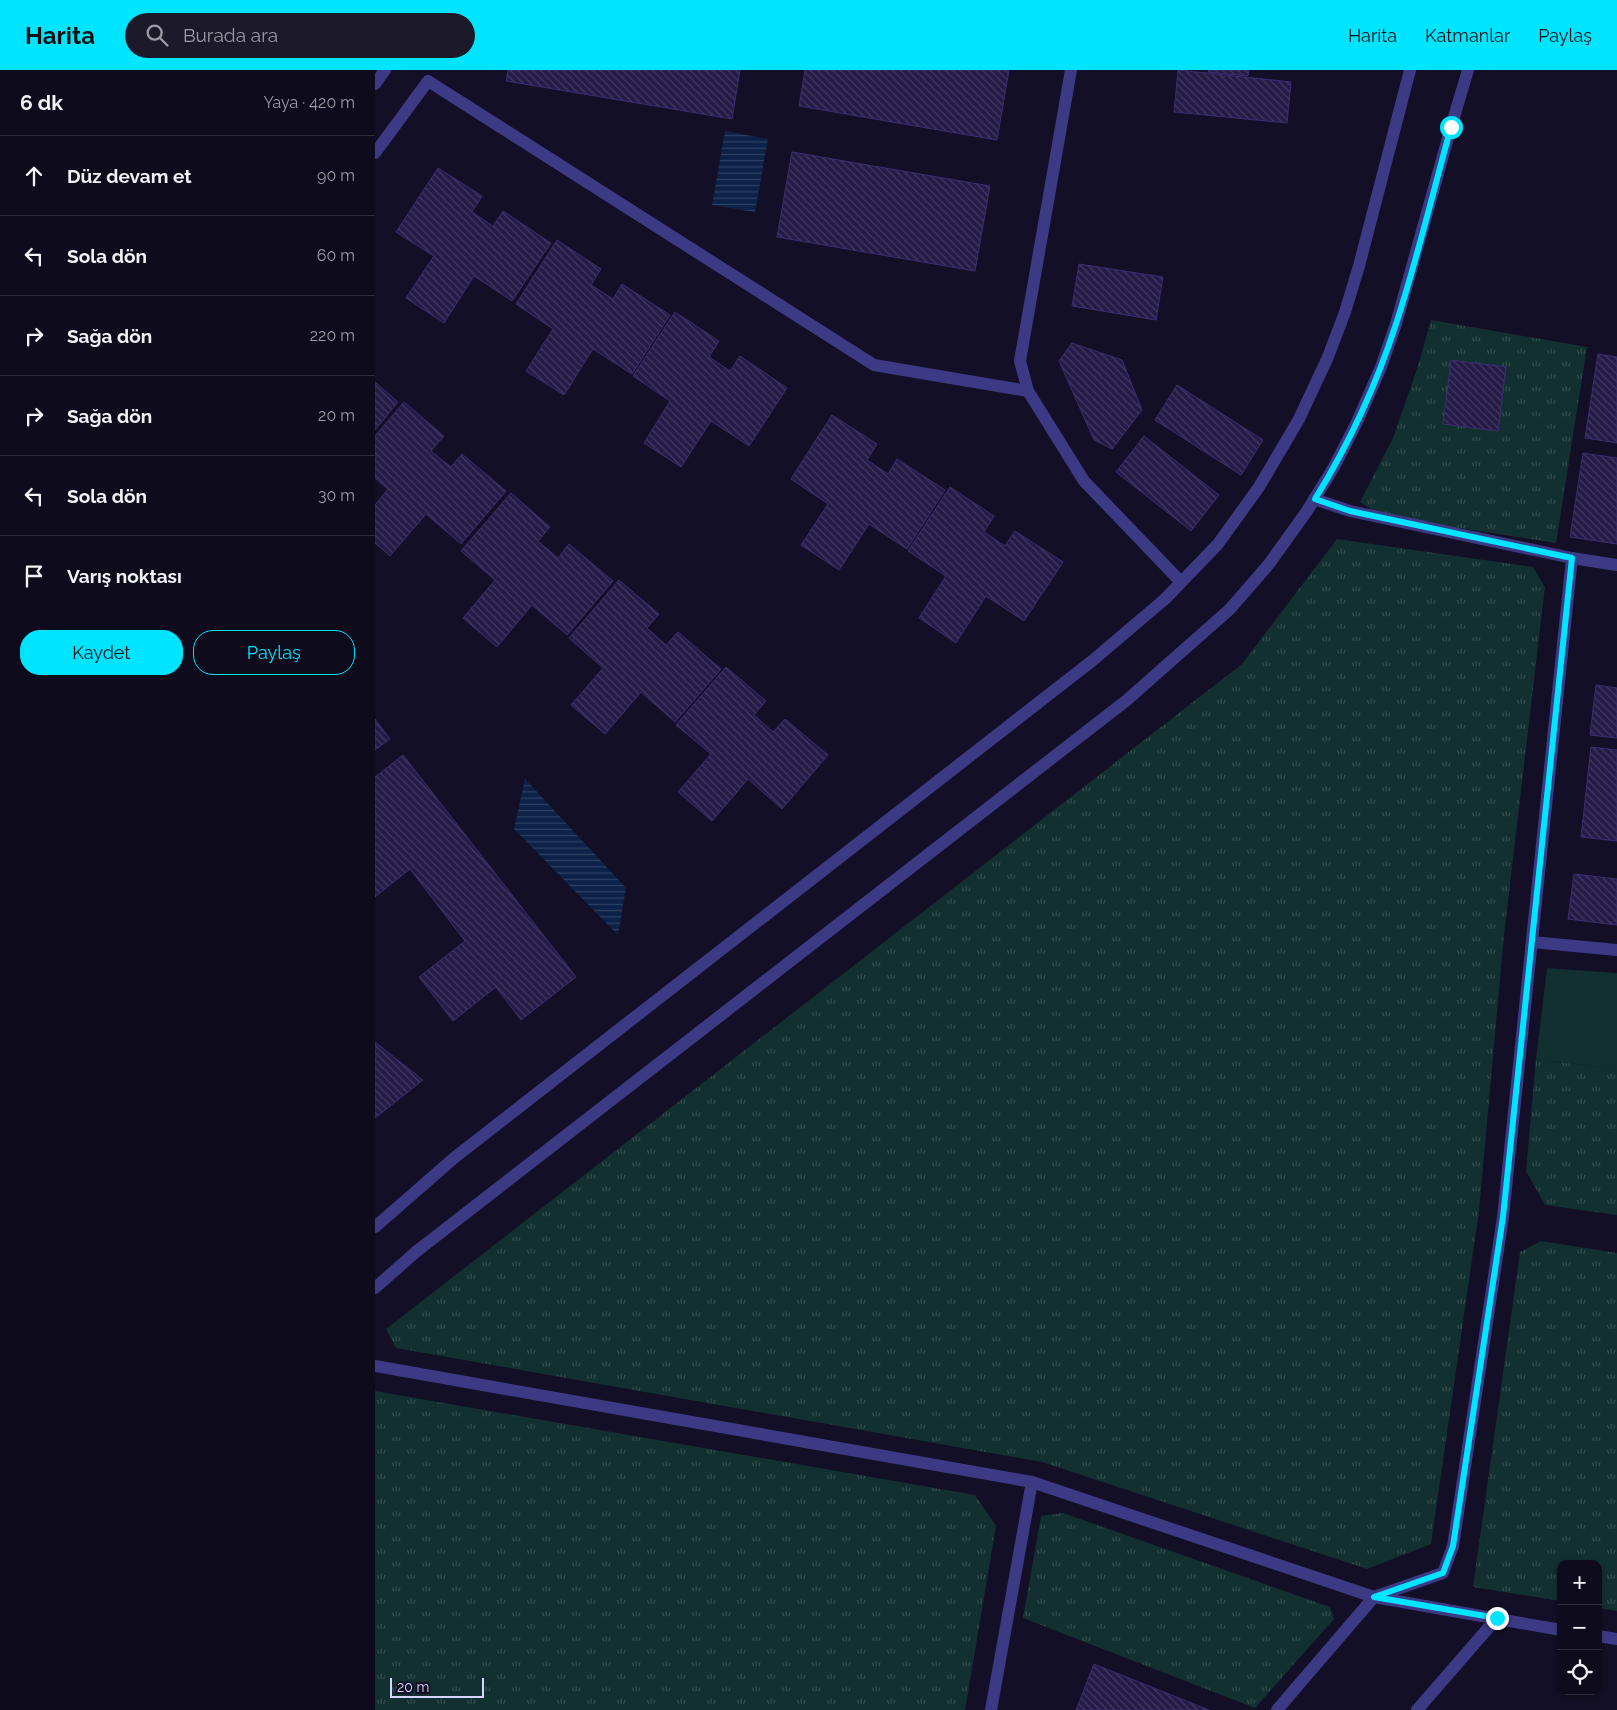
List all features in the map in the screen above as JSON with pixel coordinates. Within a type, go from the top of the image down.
[{"type":"street","points":[[375,84],[385,70]]},
{"type":"street","points":[[1071,70],[1020,361],[1028,391],[1084,481],[1181,582]]},
{"type":"street","points":[[375,1227],[454,1158],[1092,661],[1165,599],[1218,544],[1259,487],[1299,418],[1328,357],[1345,312],[1359,266],[1410,70]]},
{"type":"street","points":[[375,1288],[439,1234],[1127,700],[1230,609],[1269,564],[1315,499],[1357,422],[1396,324],[1451,127],[1469,70]]},
{"type":"street","points":[[375,153],[428,81],[875,365],[1028,391]]},
{"type":"street","points":[[1315,499],[1350,511],[1572,558],[1617,565]]},
{"type":"street","points":[[1277,1710],[1374,1597],[1443,1573],[1453,1546],[1503,1217],[1572,558]]},
{"type":"street","points":[[1532,942],[1617,950]]},
{"type":"street","points":[[375,1366],[1032,1482],[1374,1597],[1557,1629]]},
{"type":"street","points":[[991,1710],[1032,1482]]},
{"type":"street","points":[[1417,1710],[1497,1618]]},
{"type":"street","points":[[1602,1637],[1617,1639]]},
{"type":"green space","points":[[1431,320],[1587,347],[1556,543],[1382,516],[1360,502],[1393,438],[1418,366]]},
{"type":"green space","points":[[1337,539],[1533,567],[1545,587],[1504,935],[1479,1211],[1431,1544],[1367,1569],[1042,1462],[396,1348],[386,1329],[1242,664]]},
{"type":"green space","points":[[1547,968],[1617,973],[1617,1069],[1536,1059]]},
{"type":"green space","points":[[1536,1059],[1617,1069],[1617,1215],[1545,1205],[1526,1171]]},
{"type":"green space","points":[[1541,1241],[1617,1253],[1617,1611],[1602,1609],[1602,1560],[1557,1560],[1557,1600],[1473,1587],[1520,1252]]},
{"type":"green space","points":[[375,1391],[975,1495],[996,1526],[965,1710],[375,1710]]},
{"type":"green space","points":[[1063,1513],[1330,1607],[1334,1619],[1255,1708],[1023,1618],[1041,1516]]},
{"type":"water","points":[[725,131],[768,139],[755,212],[712,205]]},
{"type":"water","points":[[525,779],[626,888],[618,935],[514,829]]},
{"type":"building","points":[[508,70],[740,70],[732,119],[506,81]]},
{"type":"building","points":[[805,70],[1009,70],[997,140],[799,106]]},
{"type":"building","points":[[1178,70],[1291,82],[1287,123],[1174,112]]},
{"type":"building","points":[[1209,70],[1249,70],[1248,76],[1208,72]]},
{"type":"building","points":[[792,152],[990,186],[975,271],[777,237]]},
{"type":"building","points":[[438,168],[482,196],[472,212],[493,226],[503,211],[551,243],[512,301],[474,276],[444,323],[406,298],[434,256],[396,232]]},
{"type":"building","points":[[557,240],[601,269],[591,285],[613,299],[622,284],[670,315],[632,374],[593,349],[564,395],[526,371],[553,329],[516,304]]},
{"type":"building","points":[[1079,264],[1163,277],[1156,320],[1072,306]]},
{"type":"building","points":[[675,312],[719,341],[709,357],[730,371],[740,356],[787,388],[749,446],[711,421],[681,467],[644,443],[670,401],[633,376]]},
{"type":"building","points":[[1072,343],[1122,360],[1142,410],[1112,449],[1094,440],[1059,361]]},
{"type":"building","points":[[1598,354],[1617,357],[1617,443],[1585,438]]},
{"type":"building","points":[[1451,360],[1506,367],[1498,431],[1443,424]]},
{"type":"building","points":[[375,382],[398,402],[375,430]]},
{"type":"building","points":[[1177,385],[1263,440],[1241,475],[1155,420]]},
{"type":"building","points":[[404,402],[444,436],[431,451],[451,467],[462,454],[506,491],[461,544],[426,514],[390,556],[375,543],[375,505],[388,489],[375,478],[375,436]]},
{"type":"building","points":[[832,415],[877,444],[867,460],[888,474],[897,459],[945,490],[907,549],[869,524],[839,570],[801,545],[828,504],[791,479]]},
{"type":"building","points":[[1144,436],[1219,495],[1191,531],[1116,472]]},
{"type":"building","points":[[1583,453],[1617,458],[1617,544],[1570,537]]},
{"type":"building","points":[[950,487],[994,516],[984,532],[1005,546],[1015,531],[1063,562],[1024,621],[986,596],[956,643],[919,618],[946,576],[908,551]]},
{"type":"building","points":[[511,493],[550,527],[538,541],[558,558],[569,544],[613,581],[567,635],[532,605],[497,647],[463,618],[495,580],[461,551]]},
{"type":"building","points":[[619,580],[659,614],[647,628],[666,645],[678,632],[721,669],[675,722],[641,692],[605,734],[571,705],[603,668],[569,638]]},
{"type":"building","points":[[726,667],[766,701],[754,715],[773,732],[785,719],[828,755],[782,809],[748,779],[712,821],[678,792],[711,754],[676,725]]},
{"type":"building","points":[[1596,685],[1617,688],[1617,738],[1590,735]]},
{"type":"building","points":[[375,719],[390,739],[375,750]]},
{"type":"building","points":[[1591,747],[1617,750],[1617,841],[1581,837]]},
{"type":"building","points":[[403,755],[576,977],[521,1020],[496,987],[453,1021],[419,977],[465,941],[410,869],[375,897],[375,777]]},
{"type":"building","points":[[1574,874],[1617,879],[1617,925],[1568,919]]},
{"type":"building","points":[[375,1042],[423,1080],[375,1118]]},
{"type":"building","points":[[1094,1664],[1209,1710],[1076,1710]]},
{"type":"route","points":[[1451,127],[1415,259],[1381,367],[1357,422],[1315,499],[1350,511],[1572,558],[1503,1217],[1453,1546],[1443,1573],[1374,1597],[1497,1618]]}]
